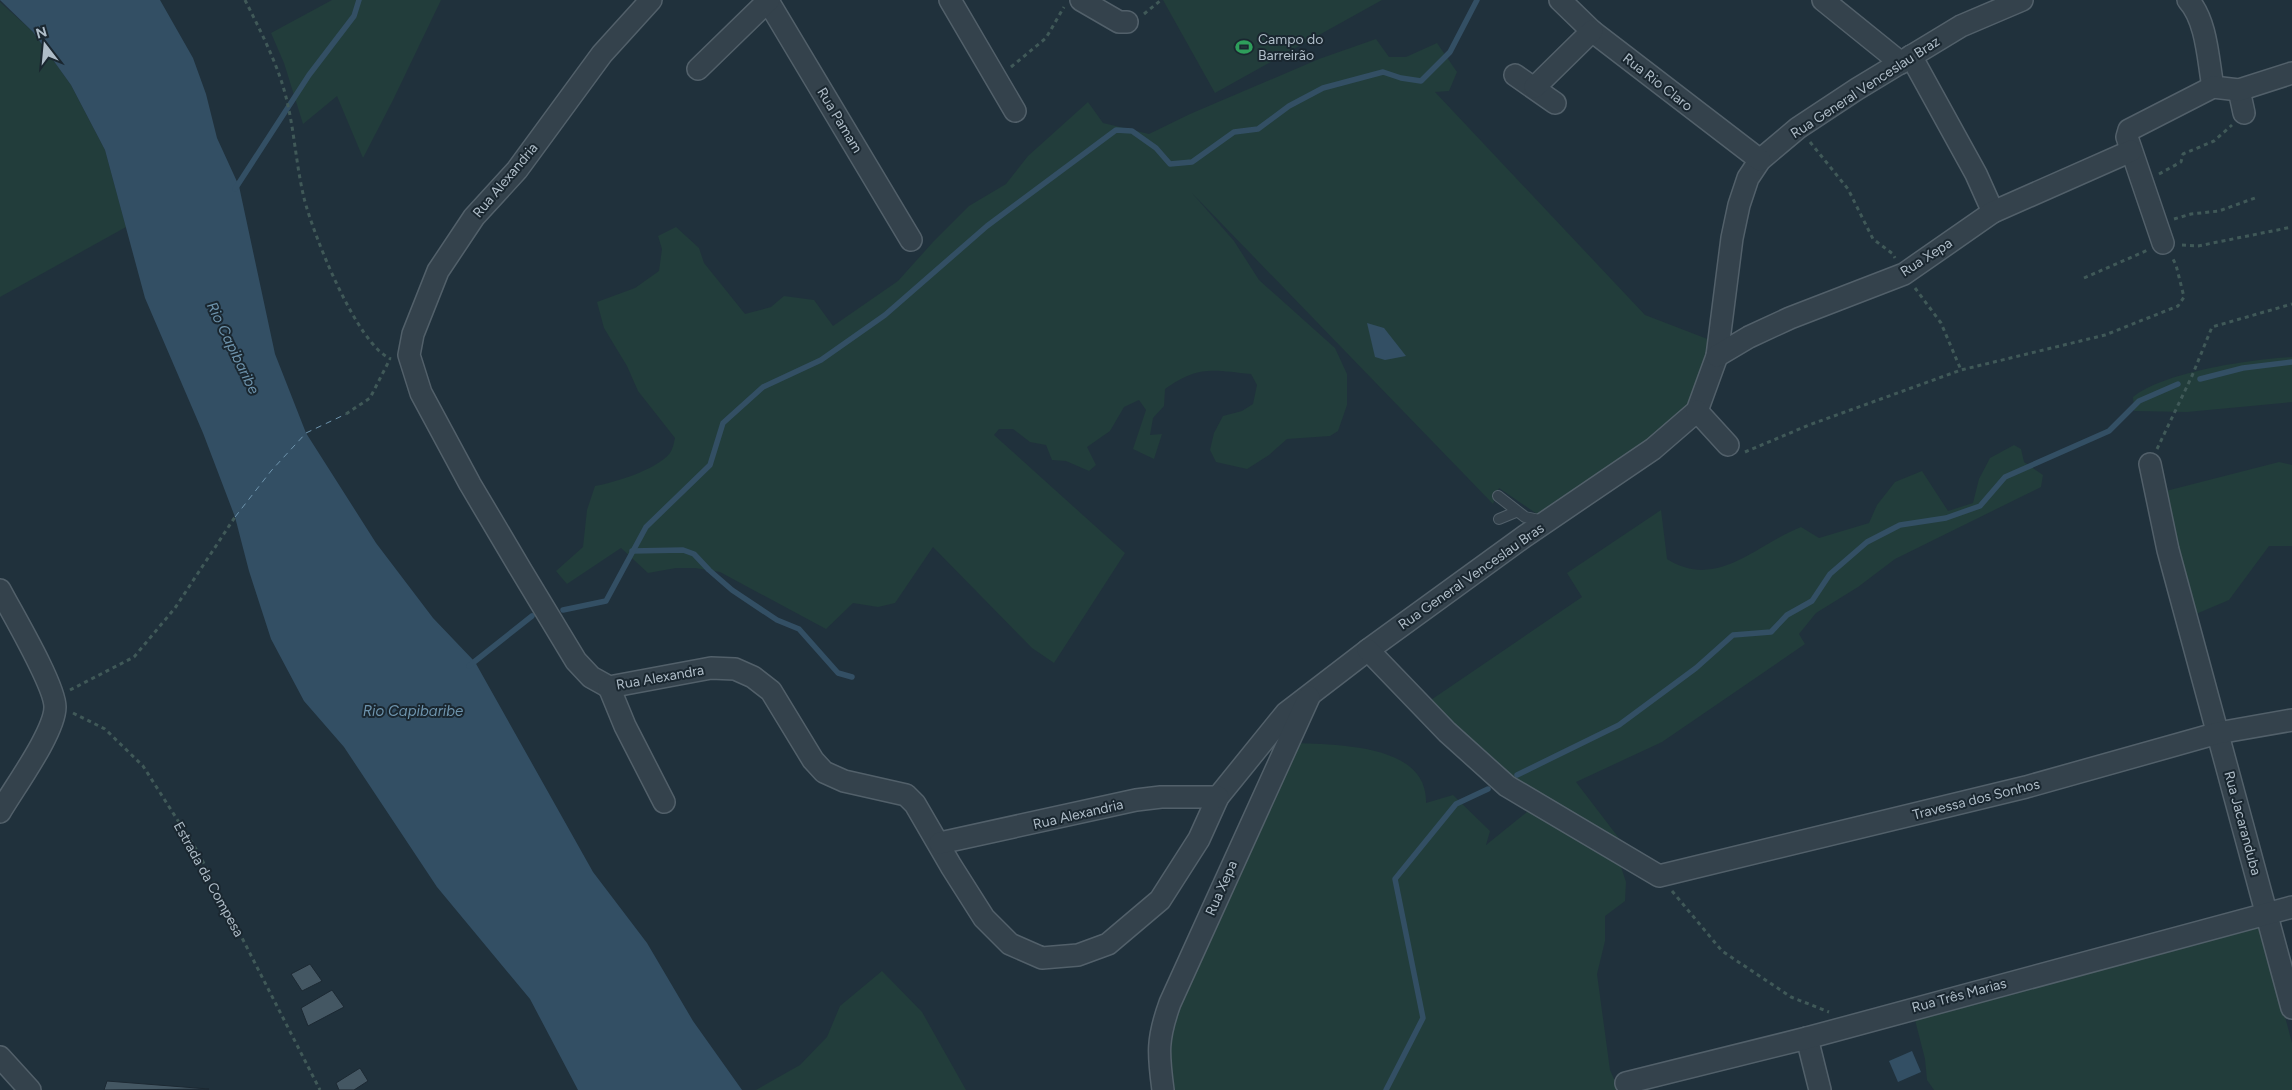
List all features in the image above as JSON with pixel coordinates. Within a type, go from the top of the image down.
[{"type":"street","name":"Rua Alexandria","points":[[399,357],[412,334],[438,271],[474,217],[517,170],[602,54],[651,0]]},
{"type":"street","points":[[698,68],[769,0]]},
{"type":"street","name":"Rua Pamam","points":[[769,0],[911,240]]},
{"type":"street","points":[[950,0],[1015,111]]},
{"type":"street","points":[[1081,0],[1119,22],[1127,22]]},
{"type":"street","name":"Rua Rio Claro","points":[[1560,0],[1592,31],[1760,160]]},
{"type":"street","points":[[1823,0],[1906,60],[1971,165],[1992,212]]},
{"type":"street","name":"Rua General Venceslau Braz","points":[[1717,356],[1734,230],[1748,178],[1760,160],[1798,128],[1961,26],[2022,0]]},
{"type":"street","points":[[2197,3],[2213,87],[2239,90],[2292,73]]},
{"type":"street","points":[[1535,88],[1592,31]]},
{"type":"street","points":[[1515,75],[1555,103]]},
{"type":"street","name":"Rua Xepa","points":[[1717,356],[1749,337],[1790,318],[1904,274],[1992,212],[2129,144],[2129,130],[2213,87]]},
{"type":"street","points":[[2239,90],[2244,113]]},
{"type":"street","points":[[2129,144],[2160,234]]},
{"type":"street","name":"Rua General Venceslau Bras","points":[[1218,797],[1286,713],[1368,650],[1652,449],[1697,411],[1717,356]]},
{"type":"street","name":"Rua Alexandra","points":[[399,357],[421,393],[470,484],[571,653],[591,677],[609,687],[711,668],[735,669],[753,677],[772,691],[813,760],[824,772],[844,781],[906,795],[915,804],[984,918],[1010,944],[1042,958],[1078,956],[1108,944],[1160,900],[1199,839],[1218,797]]},
{"type":"street","points":[[1697,411],[1728,445]]},
{"type":"street","name":"Rua Jacaranduba","points":[[2150,464],[2168,550],[2292,1008]]},
{"type":"street","points":[[0,590],[55,703],[48,734],[0,812]]},
{"type":"street","points":[[1368,650],[1447,732],[1507,786],[1659,876]]},
{"type":"street","points":[[609,687],[628,734],[664,802]]},
{"type":"street","name":"Rua Xepa","points":[[1163,1090],[1159,1056],[1160,1030],[1170,1003],[1311,693]]},
{"type":"street","name":"Travessa dos Sonhos","points":[[1659,876],[2026,786],[2218,734],[2292,720]]},
{"type":"street","name":"Rua Alexandria","points":[[940,843],[1136,800],[1161,797],[1218,797]]},
{"type":"street","name":"Rua Três Marias","points":[[1626,1083],[1808,1038],[2267,912],[2292,907]]},
{"type":"street","points":[[1808,1038],[1820,1090]]},
{"type":"street","points":[[0,1057],[30,1090]]},
{"type":"lane","points":[[1498,496],[1516,512],[1536,521],[1548,521]]},
{"type":"lane","points":[[1499,520],[1516,512]]},
{"type":"path","points":[[245,0],[282,83],[304,199],[327,264],[360,327],[380,352],[399,357],[370,398],[346,414]]},
{"type":"path","points":[[997,80],[1046,38],[1068,0]]},
{"type":"path","points":[[2143,182],[2181,162],[2183,154],[2214,141],[2244,113]]},
{"type":"path","points":[[1798,128],[1848,189],[1873,240],[1893,254],[1904,274],[1941,323],[1961,370]]},
{"type":"path","points":[[2084,278],[2191,214],[2219,211],[2255,198]]},
{"type":"path","points":[[2160,234],[2198,246],[2292,227]]},
{"type":"path","points":[[1728,445],[1742,453],[1756,449],[1809,425],[1961,370],[2105,335],[2178,306],[2184,297],[2176,265],[2160,234]]},
{"type":"path","points":[[2150,464],[2192,376],[2212,327],[2292,304]]},
{"type":"path","points":[[55,703],[134,657],[174,608],[235,518]]},
{"type":"path","name":"Estrada da Compesa","points":[[55,703],[104,729],[143,766],[198,852],[320,1090]]},
{"type":"path","points":[[1659,876],[1722,951],[1791,997],[1857,1023]]},
{"type":"green space","points":[[332,0],[441,0],[363,158],[337,96],[303,124],[284,63],[271,33]]},
{"type":"green space","name":"Campo do Barreirão","points":[[1163,0],[1382,0],[1215,93]]},
{"type":"green space","points":[[0,2],[33,32],[71,85],[105,150],[126,227],[0,297]]},
{"type":"green space","points":[[1376,39],[1389,57],[1406,57],[1437,43],[1457,72],[1449,91],[1435,92],[1645,315],[1710,340],[1707,369],[1686,415],[1567,499],[1537,514],[1499,488],[1493,504],[1192,193],[1234,241],[1259,280],[1335,348],[1347,374],[1347,405],[1338,431],[1330,436],[1287,439],[1269,455],[1247,469],[1216,462],[1210,450],[1214,433],[1223,416],[1242,411],[1253,404],[1257,385],[1251,374],[1206,371],[1187,376],[1165,389],[1164,406],[1153,418],[1150,435],[1162,434],[1154,459],[1133,449],[1146,410],[1139,400],[1124,407],[1110,431],[1087,447],[1096,465],[1089,471],[1066,461],[1052,460],[1046,445],[1030,442],[1013,429],[999,429],[994,435],[1125,553],[1054,663],[1032,648],[933,547],[895,603],[878,607],[853,603],[826,629],[720,572],[695,568],[676,568],[648,573],[621,548],[567,584],[556,571],[583,547],[587,510],[595,486],[614,482],[646,470],[664,459],[673,448],[675,438],[638,391],[627,366],[604,328],[597,302],[635,288],[659,271],[662,249],[658,236],[676,227],[699,248],[704,263],[745,314],[771,307],[784,296],[814,300],[833,326],[898,281],[969,206],[1006,184],[1028,156],[1088,102],[1103,123],[1149,134],[1190,114],[1319,59]]},
{"type":"green space","points":[[2292,357],[2292,402],[2187,412],[2134,411],[2133,397],[2165,380],[2209,368]]},
{"type":"green space","points":[[2014,445],[2021,449],[2024,462],[2043,475],[2041,487],[1895,559],[1858,587],[1816,613],[1799,634],[1805,644],[1662,742],[1576,782],[1628,850],[1536,797],[1425,704],[1582,597],[1567,573],[1661,510],[1667,559],[1685,568],[1703,570],[1720,567],[1736,561],[1801,527],[1819,538],[1869,523],[1877,505],[1895,482],[1922,471],[1948,511],[1973,503],[1979,479],[1990,458]]},
{"type":"green space","points":[[2279,462],[2292,465],[2292,546],[2269,546],[2229,600],[2196,614],[2162,492]]},
{"type":"green space","points":[[1296,743],[1356,747],[1397,759],[1412,769],[1423,784],[1426,803],[1453,795],[1490,831],[1486,845],[1532,808],[1619,861],[1626,882],[1625,901],[1605,916],[1605,941],[1597,974],[1610,1070],[1619,1090],[1169,1090],[1169,1025]]},
{"type":"green space","points":[[2261,926],[2292,1043],[2292,1090],[1934,1090],[1927,1080],[1925,1059],[1915,1020]]},
{"type":"green space","points":[[882,971],[922,1012],[966,1090],[756,1090],[800,1065],[827,1037],[840,1006]]},
{"type":"water","name":"Rio Capibaribe","points":[[0,0],[160,0],[193,58],[206,94],[217,138],[239,186],[275,354],[306,433],[376,543],[433,618],[475,662],[593,872],[647,943],[693,1021],[742,1090],[578,1090],[530,999],[437,887],[344,747],[304,701],[271,639],[249,571],[235,517],[203,433],[145,298],[105,150],[71,85],[33,32]]},
{"type":"water","points":[[1367,323],[1384,328],[1406,356],[1385,360],[1375,357]]},
{"type":"water","points":[[1912,1051],[1921,1072],[1898,1082],[1889,1061]]},
{"type":"building","points":[[310,964],[322,981],[302,991],[291,974]]},
{"type":"building","points":[[332,990],[344,1007],[308,1026],[301,1008]]},
{"type":"building","points":[[360,1068],[368,1081],[354,1090],[339,1090],[336,1083]]},
{"type":"building","points":[[107,1081],[209,1089],[104,1090]]},
{"type":"waterway","points":[[235,189],[309,75],[354,16],[359,0]]},
{"type":"waterway","points":[[563,610],[606,601],[646,527],[710,465],[723,423],[763,387],[821,360],[885,315],[987,226],[1116,130],[1132,131],[1156,148],[1170,164],[1192,162],[1234,132],[1258,129],[1289,106],[1323,88],[1383,72],[1401,78],[1421,81],[1450,52],[1477,0]]},
{"type":"waterway","points":[[2200,379],[2243,368],[2292,362]]},
{"type":"waterway","points":[[1517,775],[1619,725],[1696,668],[1733,635],[1771,632],[1787,615],[1812,601],[1830,574],[1867,542],[1900,525],[1946,518],[1980,506],[2005,477],[2109,431],[2139,401],[2178,384]]},
{"type":"waterway","points":[[632,551],[683,550],[694,554],[732,590],[777,620],[799,629],[838,673],[852,677]]},
{"type":"waterway","points":[[469,666],[532,616]]},
{"type":"waterway","points":[[1386,1090],[1423,1018],[1395,879],[1456,804],[1488,789]]},
{"type":"ferry route","points":[[235,517],[271,471],[306,433],[346,414]]},
{"type":"place","name":"Campo do Barreirão","points":[[1244,47]]}]
